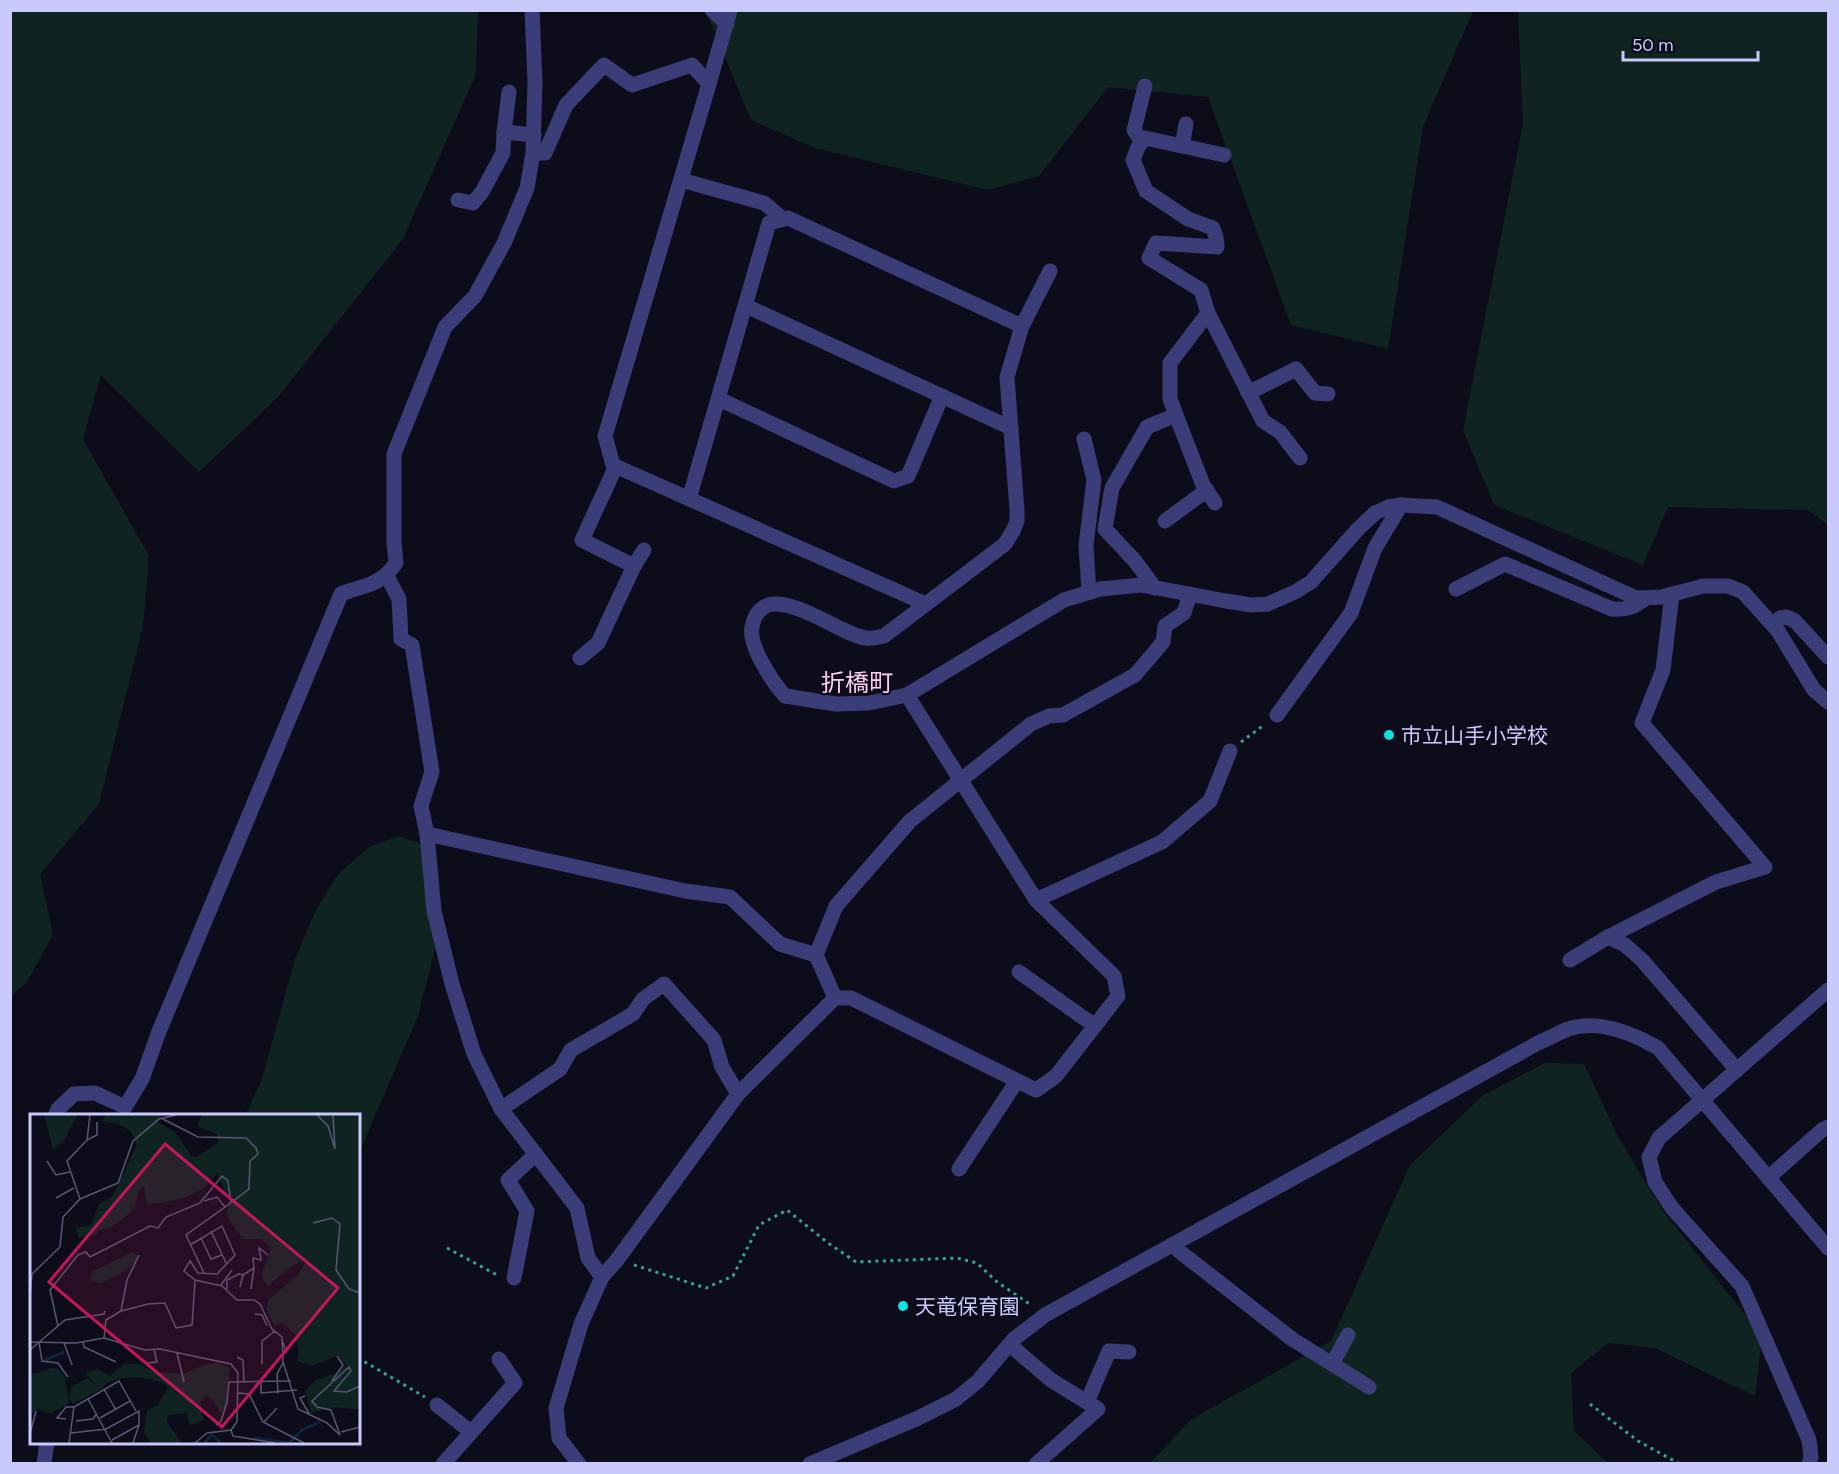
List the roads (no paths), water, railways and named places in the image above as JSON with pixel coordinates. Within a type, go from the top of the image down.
[{"type":"street","points":[[56,1114],[74,1094],[95,1093],[125,1107],[142,1079],[158,1034],[340,594],[374,584],[387,576],[396,563],[394,454],[445,327],[475,296],[504,243],[526,188],[534,135],[535,82],[532,10]]},
{"type":"street","points":[[712,10],[729,17],[605,436],[612,465],[926,604]]},
{"type":"street","points":[[533,153],[545,153],[566,105],[604,65],[632,85],[692,65],[709,84]]},
{"type":"street","points":[[1142,142],[1134,130],[1144,86]]},
{"type":"street","points":[[458,200],[472,203],[482,192],[503,153],[508,92]]},
{"type":"street","points":[[1182,146],[1186,124]]},
{"type":"street","points":[[504,132],[534,135]]},
{"type":"street","points":[[1224,155],[1145,138],[1142,142],[1132,160],[1146,190],[1188,219],[1213,228],[1217,247],[1156,243],[1149,258],[1201,290],[1208,313],[1263,421],[1280,432],[1300,458]]},
{"type":"street","points":[[681,180],[764,203],[783,219]]},
{"type":"street","points":[[689,499],[769,223],[788,218],[1022,326]]},
{"type":"street","points":[[1050,271],[1022,326],[1007,377],[1017,521],[1005,544],[884,636],[865,639],[785,604],[769,604],[756,614],[751,629],[754,644],[774,684],[785,696],[836,704],[869,703],[907,695],[1064,600],[1100,589],[1141,585],[1252,605],[1268,604],[1311,582],[1375,513],[1388,507],[1401,505],[1437,507],[1636,598],[1672,594],[1703,586],[1728,586],[1743,592],[1773,625],[1814,690],[1828,702]]},
{"type":"street","points":[[746,306],[1011,428]]},
{"type":"street","points":[[1165,521],[1211,497],[1170,399],[1170,363],[1208,313]]},
{"type":"street","points":[[1248,393],[1296,369],[1315,393],[1328,394]]},
{"type":"street","points":[[719,399],[894,481],[908,476],[942,396]]},
{"type":"street","points":[[1155,588],[1135,561],[1105,529],[1107,512],[1112,488],[1147,427],[1176,415]]},
{"type":"street","points":[[1084,439],[1094,480],[1086,546],[1089,592]]},
{"type":"street","points":[[616,466],[582,540],[634,566]]},
{"type":"street","points":[[1277,715],[1351,613],[1375,548],[1401,505]]},
{"type":"street","points":[[580,658],[598,643],[634,566],[644,550]]},
{"type":"street","points":[[1456,589],[1505,564],[1612,609],[1626,610],[1646,598]]},
{"type":"street","points":[[387,576],[399,599],[401,639],[412,645],[432,772],[421,806],[427,834],[434,911],[452,984],[474,1054],[501,1108],[577,1208],[588,1258],[602,1277]]},
{"type":"street","points":[[835,998],[816,955],[836,906],[910,821],[1031,724],[1049,716],[1063,715],[1135,675],[1163,642],[1165,626],[1184,613],[1190,594]]},
{"type":"street","points":[[1570,960],[1716,882],[1764,867],[1642,723],[1662,670],[1672,594]]},
{"type":"street","points":[[1773,625],[1780,618],[1787,616],[1795,621],[1828,657]]},
{"type":"street","points":[[579,1464],[559,1438],[556,1408],[581,1323],[602,1277],[617,1260],[738,1094],[835,998],[851,998],[1036,1090],[1056,1076],[1118,996],[1114,976],[1036,900],[907,695]]},
{"type":"street","points":[[1036,900],[1162,842],[1210,801],[1230,751]]},
{"type":"street","points":[[427,834],[686,891],[730,897],[780,944],[816,955]]},
{"type":"street","points":[[1608,938],[1625,945],[1642,960],[1737,1070]]},
{"type":"street","points":[[1018,972],[1095,1026]]},
{"type":"street","points":[[501,1108],[560,1069],[571,1050],[633,1014],[643,999],[664,984],[714,1041],[722,1067],[738,1094]]},
{"type":"street","points":[[1809,1464],[1811,1457],[1809,1440],[1742,1286],[1672,1208],[1655,1182],[1649,1157],[1659,1138],[1828,990]]},
{"type":"street","points":[[810,1464],[916,1419],[956,1399],[978,1381],[1027,1327],[1045,1315],[1538,1043],[1570,1029],[1598,1026],[1634,1034],[1658,1048],[1828,1248]]},
{"type":"street","points":[[959,1169],[1017,1082]]},
{"type":"street","points":[[1768,1178],[1828,1127]]},
{"type":"street","points":[[507,1277],[527,1211],[508,1180],[537,1154]]},
{"type":"street","points":[[1174,1244],[1179,1251],[1292,1339],[1369,1386]]},
{"type":"street","points":[[1332,1364],[1348,1335]]},
{"type":"street","points":[[1010,1345],[1051,1380],[1098,1409],[1036,1464]]},
{"type":"street","points":[[1087,1402],[1109,1351],[1129,1352]]},
{"type":"street","points":[[443,1464],[515,1383],[499,1359]]},
{"type":"street","points":[[437,1405],[471,1432]]},
{"type":"street","points":[[44,1464],[47,1444]]},
{"type":"place","name":"市立山手小学校","points":[[1389,735]]},
{"type":"place","name":"天竜保育園","points":[[903,1306]]},
{"type":"district","name":"折橋町","points":[[857,682]]}]
